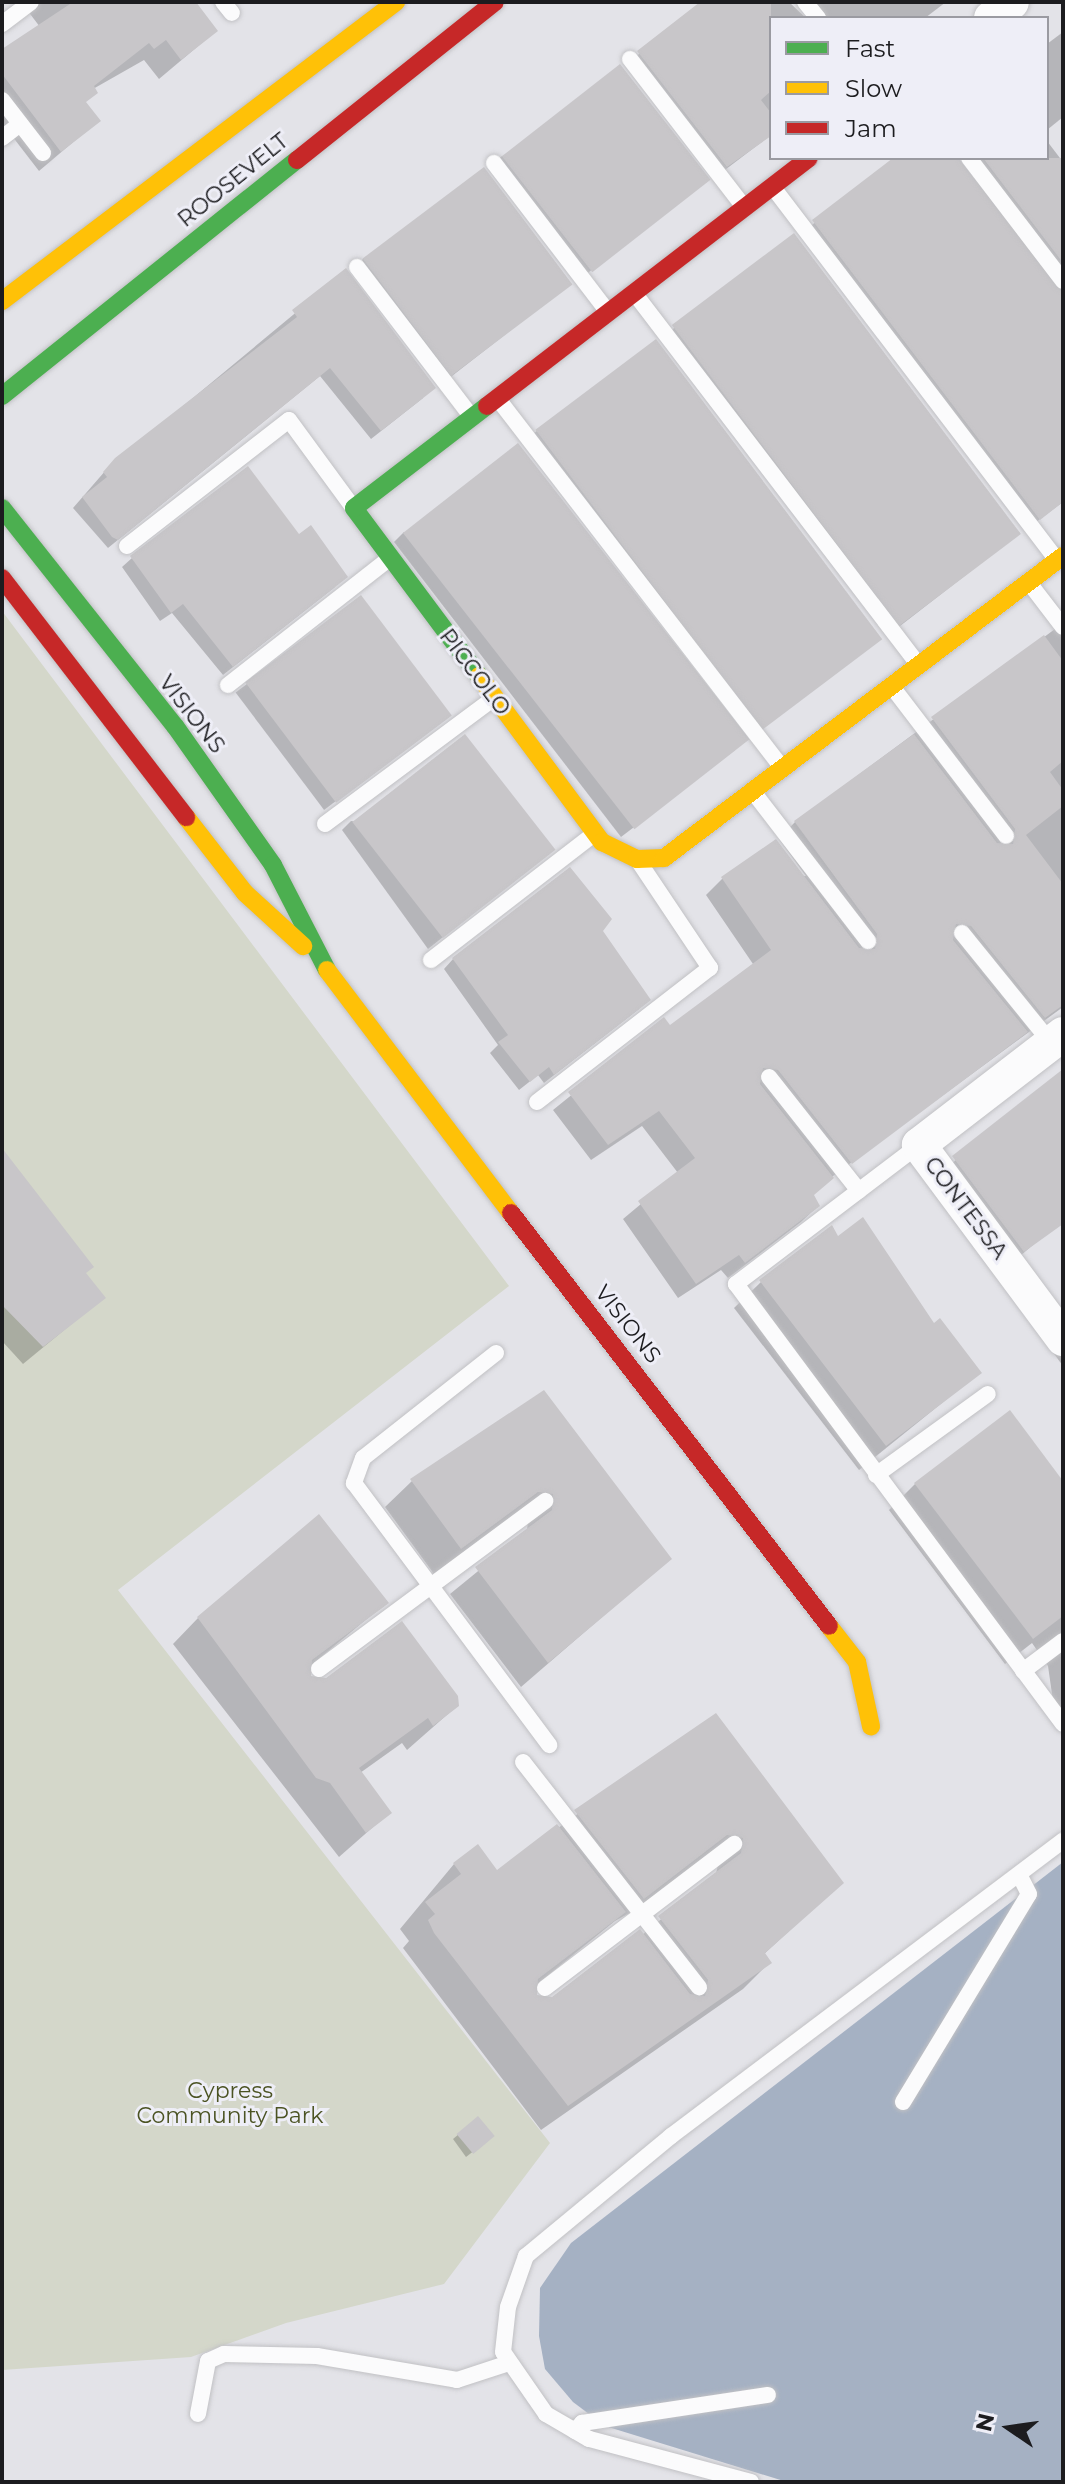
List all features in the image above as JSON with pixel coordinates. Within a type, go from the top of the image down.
[{"type":"street","name":"ROOSEVELT","points":[[2,301],[396,2]]},
{"type":"street","name":"ROOSEVELT","points":[[2,396],[495,2]]},
{"type":"street","points":[[994,16],[1012,2]]},
{"type":"street","points":[[354,508],[806,160]]},
{"type":"street","name":"VISIONS","points":[[2,508],[265,852],[322,964]]},
{"type":"street","name":"PICCOLO","points":[[354,508],[596,833],[637,859]]},
{"type":"street","points":[[637,859],[664,858],[1060,558]]},
{"type":"street","name":"VISIONS","points":[[2,578],[245,893],[322,964],[857,1662],[871,1726]]},
{"type":"street","name":"CONTESSA","points":[[1057,1038],[919,1145],[1063,1339]]},
{"type":"lane","points":[[2,24],[31,2]]},
{"type":"lane","points":[[630,59],[744,208]]},
{"type":"lane","points":[[2,100],[43,153]]},
{"type":"lane","points":[[2,138],[20,124]]},
{"type":"lane","points":[[971,160],[1063,281]]},
{"type":"lane","points":[[494,163],[609,312]]},
{"type":"lane","points":[[772,186],[1060,558]]},
{"type":"lane","points":[[357,267],[472,418]]},
{"type":"lane","points":[[634,292],[919,665]]},
{"type":"lane","points":[[497,398],[782,768]]},
{"type":"lane","points":[[127,546],[289,420],[354,508]]},
{"type":"lane","points":[[228,685],[390,558]]},
{"type":"lane","points":[[1029,581],[1063,627]]},
{"type":"lane","points":[[891,686],[1006,836]]},
{"type":"lane","points":[[325,824],[495,698]]},
{"type":"lane","points":[[752,791],[868,941]]},
{"type":"lane","points":[[431,960],[596,833]]},
{"type":"lane","points":[[537,1102],[710,968],[637,859]]},
{"type":"lane","points":[[962,933],[1057,1038]]},
{"type":"lane","points":[[769,1077],[859,1191]]},
{"type":"lane","points":[[919,1145],[736,1284],[1063,1724]]},
{"type":"lane","points":[[496,1353],[363,1458],[354,1483],[549,1745]]},
{"type":"lane","points":[[876,1475],[988,1394]]},
{"type":"lane","points":[[319,1669],[545,1501]]},
{"type":"lane","points":[[1023,1671],[1063,1641]]},
{"type":"lane","points":[[523,1762],[699,1987]]},
{"type":"lane","points":[[751,2482],[575,2431],[546,2414],[503,2352],[508,2307],[526,2256],[544,2236],[1021,1878],[1063,1841]]},
{"type":"lane","points":[[545,1988],[734,1844]]},
{"type":"lane","points":[[903,2102],[1029,1894],[1021,1878]]},
{"type":"lane","points":[[198,2414],[208,2361],[224,2354],[317,2356],[457,2380],[509,2363]]},
{"type":"lane","points":[[575,2431],[582,2423],[768,2395]]},
{"type":"green space","name":"Cypress Community Park","points":[[2,611],[509,1286],[118,1590],[550,2143],[444,2284],[286,2323],[191,2357],[2,2370]]},
{"type":"water","points":[[1063,1862],[1063,2482],[787,2482],[605,2426],[573,2402],[545,2369],[539,2336],[540,2288],[571,2243]]},
{"type":"building","points":[[73,2],[196,2],[218,31],[181,60],[166,40],[154,49],[149,43],[94,86],[98,93],[86,102],[101,121],[61,152],[2,74],[2,49]]},
{"type":"building","points":[[700,2],[771,2],[769,93],[761,100],[769,110],[769,137],[727,167],[637,51]]},
{"type":"building","points":[[620,64],[711,180],[592,272],[502,156]]},
{"type":"building","points":[[1063,158],[1063,263],[985,160]]},
{"type":"building","points":[[890,160],[960,160],[1063,292],[1063,502],[1040,520],[812,220]]},
{"type":"building","points":[[484,167],[572,284],[451,376],[363,258]]},
{"type":"building","points":[[794,233],[1021,534],[899,626],[672,325]]},
{"type":"building","points":[[346,268],[436,388],[381,431],[330,368],[118,540],[112,537],[82,497],[107,477],[103,472],[115,458],[297,317],[292,310]]},
{"type":"building","points":[[656,339],[882,639],[762,730],[535,430]]},
{"type":"building","points":[[518,443],[749,739],[634,829],[403,533]]},
{"type":"building","points":[[248,466],[299,534],[311,525],[348,577],[233,667],[183,604],[171,613],[130,556]]},
{"type":"building","points":[[361,595],[452,716],[336,803],[245,682]]},
{"type":"building","points":[[1044,635],[1063,661],[1063,761],[1050,772],[1063,790],[1063,806],[1026,835],[1063,884],[1063,1005],[1045,1018],[971,926],[956,924],[953,940],[1028,1032],[852,1164],[778,1070],[763,1068],[760,1084],[834,1178],[814,1195],[820,1206],[745,1263],[739,1255],[696,1284],[638,1201],[695,1158],[659,1111],[608,1145],[568,1092],[664,1017],[670,1025],[771,950],[721,877],[776,839],[859,948],[875,949],[877,934],[794,821],[914,734],[997,843],[1013,844],[1015,829],[931,717]]},
{"type":"building","points":[[465,734],[556,850],[443,938],[352,822]]},
{"type":"building","points":[[570,867],[612,919],[603,931],[651,1000],[554,1075],[549,1067],[530,1082],[498,1042],[508,1035],[452,958]]},
{"type":"building","points":[[1063,1069],[1063,1224],[1024,1252],[952,1156]]},
{"type":"building","points":[[2,1148],[94,1267],[86,1273],[106,1298],[43,1347],[2,1305]]},
{"type":"building","points":[[863,1217],[934,1323],[940,1318],[982,1373],[886,1446],[759,1280],[832,1225],[838,1236]]},
{"type":"building","points":[[544,1390],[672,1559],[548,1663],[475,1567],[552,1510],[553,1494],[538,1492],[461,1549],[410,1479]]},
{"type":"building","points":[[1010,1410],[1063,1481],[1063,1616],[1033,1639],[914,1483]]},
{"type":"building","points":[[319,1514],[389,1603],[312,1660],[311,1676],[326,1678],[402,1621],[458,1696],[459,1706],[433,1726],[428,1718],[359,1768],[392,1813],[366,1833],[330,1783],[316,1778],[197,1617]]},
{"type":"building","points":[[716,1713],[844,1883],[765,1953],[772,1963],[568,2106],[434,1933],[428,1920],[435,1914],[425,1902],[461,1874],[453,1863],[478,1844],[497,1870],[557,1824],[626,1912],[538,1979],[537,1995],[552,1997],[640,1929],[690,1994],[705,1996],[708,1980],[658,1916],[741,1853],[743,1838],[727,1835],[644,1899],[574,1810]]},
{"type":"building","points":[[478,2116],[495,2136],[473,2154],[457,2134]]},
{"type":"traffic: fast","points":[[2,396],[297,160]]},
{"type":"traffic: fast","points":[[479,676],[354,508],[487,406]]},
{"type":"traffic: fast","points":[[2,508],[175,726],[273,865],[327,970]]},
{"type":"traffic: slow","points":[[2,301],[396,2]]},
{"type":"traffic: slow","points":[[479,676],[602,842],[637,859],[664,858],[1063,556]]},
{"type":"traffic: slow","points":[[186,817],[245,893],[303,946]]},
{"type":"traffic: slow","points":[[327,970],[511,1213]]},
{"type":"traffic: slow","points":[[829,1626],[857,1662],[871,1726]]},
{"type":"traffic: jam","points":[[297,160],[495,2]]},
{"type":"traffic: jam","points":[[487,406],[806,160]]},
{"type":"traffic: jam","points":[[2,578],[186,817]]},
{"type":"traffic: jam","points":[[511,1213],[829,1626]]}]
